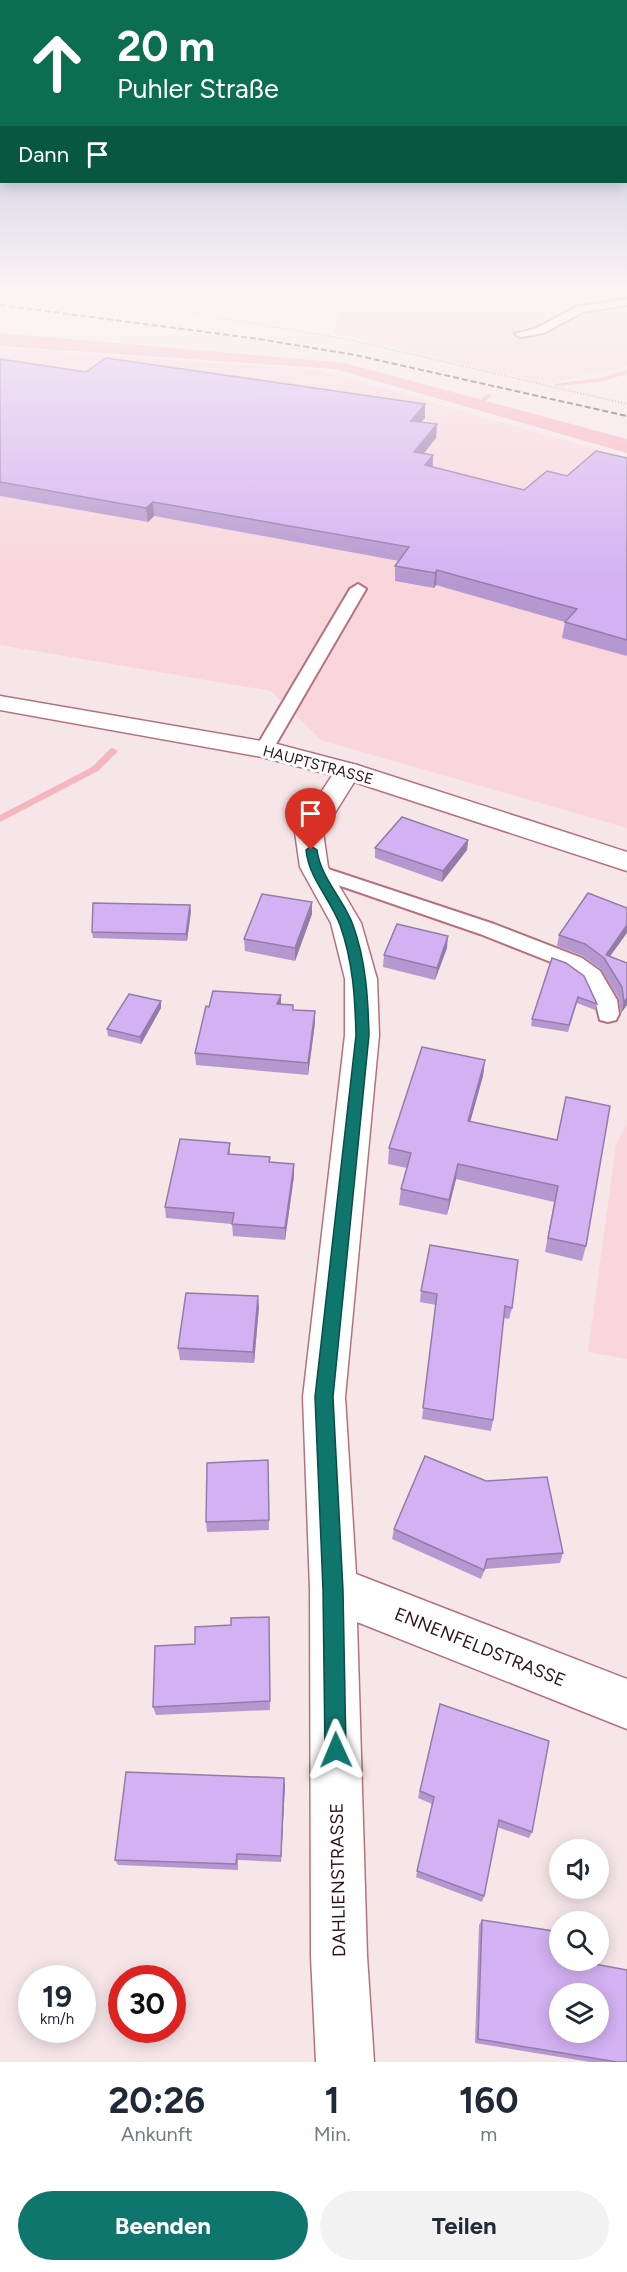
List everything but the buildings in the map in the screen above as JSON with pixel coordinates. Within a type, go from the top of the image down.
[{"type":"street","name":"HAUPTSTRASSE","points":[[0,703],[264,749],[348,771],[627,862]]},
{"type":"street","name":"DAHLIENSTRASSE","points":[[345,2062],[339,1956],[333,1590],[324,1397],[362,1035],[361,979],[346,923],[316,871],[309,832],[348,771]]},
{"type":"street","name":"ENNENFELDSTRASSE","points":[[333,1590],[627,1704]]},
{"type":"lane","points":[[264,749],[358,589]]},
{"type":"lane","points":[[316,871],[487,929],[574,963],[592,976],[606,1000],[608,1014]]},
{"type":"path","points":[[554,389],[627,404]]},
{"type":"shaded area","points":[[0,389],[386,389],[627,458],[627,828],[321,740],[271,691],[0,645]]},
{"type":"shaded area","points":[[405,389],[442,389],[627,439],[627,453]]},
{"type":"shaded area","points":[[627,1123],[627,1359],[588,1352],[616,1145]]},
{"type":"waterway","points":[[478,405],[489,395]]},
{"type":"waterway","points":[[0,819],[95,769],[113,751]]},
{"type":"railway","points":[[508,389],[627,416]]},
{"type":"route","points":[[311,850],[314,867],[346,923],[361,979],[362,1035],[336,1265],[324,1397],[333,1590],[336,1750]]}]
